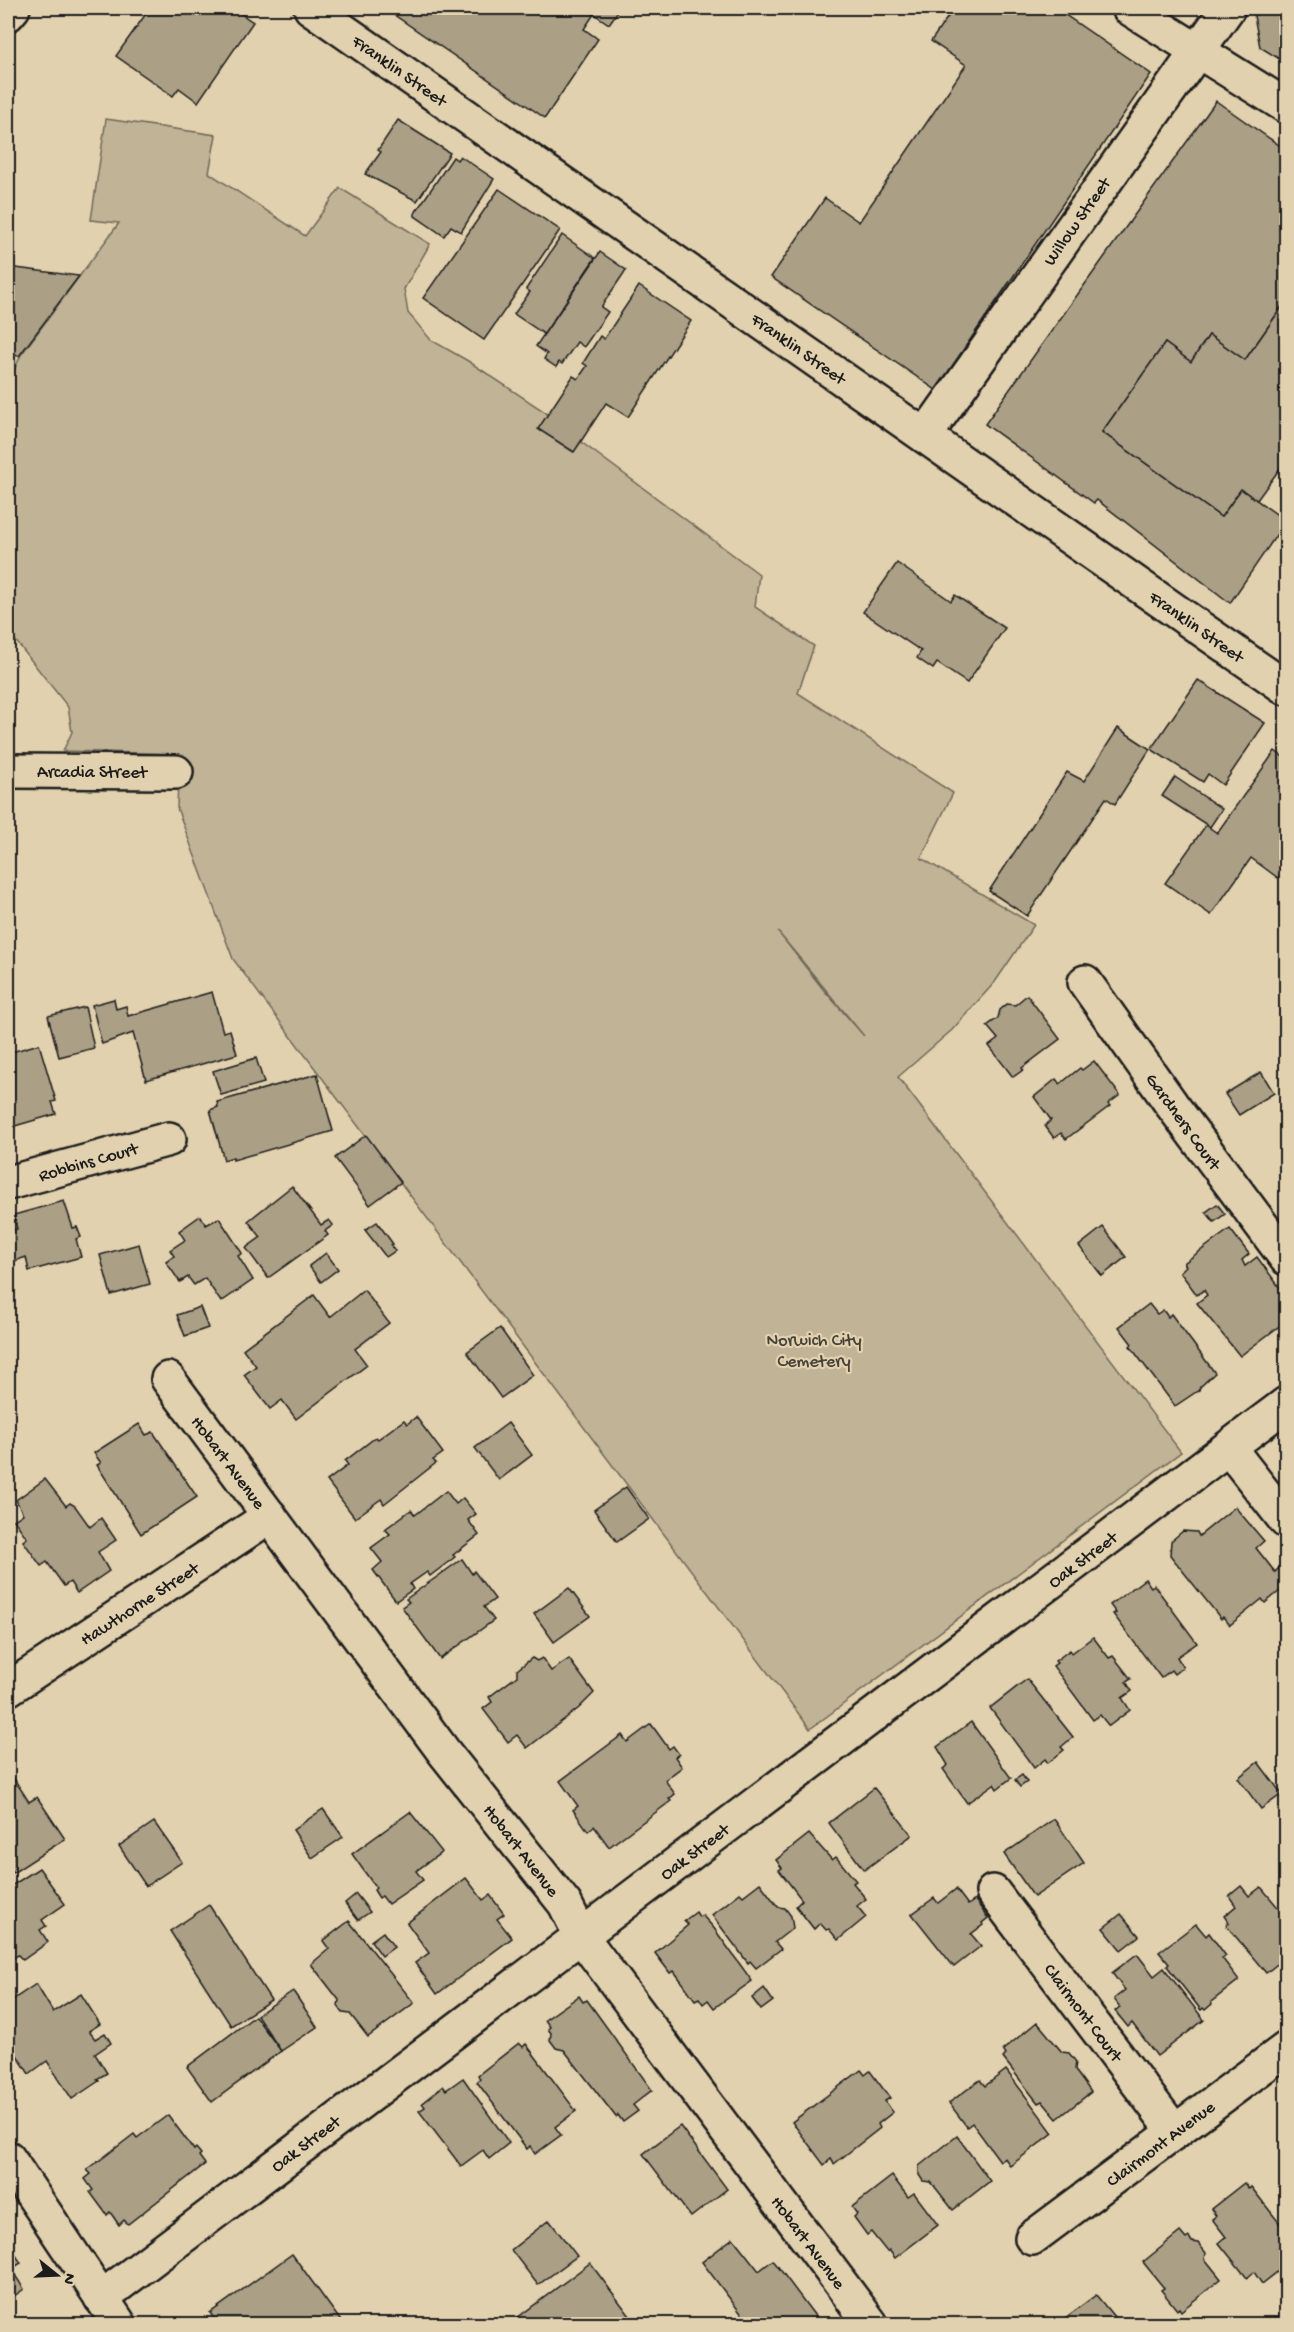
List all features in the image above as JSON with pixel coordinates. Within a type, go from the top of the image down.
[{"type":"street","points":[[8,14],[12,8]]},
{"type":"street","name":"Franklin Street","points":[[311,8],[1287,688]]},
{"type":"street","points":[[1129,8],[1287,106]]},
{"type":"street","name":"Willow Street","points":[[925,436],[1228,8]]},
{"type":"street","name":"Arcadia Street","points":[[8,771],[177,772]]},
{"type":"street","name":"Gardners Court","points":[[1084,982],[1172,1105],[1287,1258]]},
{"type":"street","name":"Robbins Court","points":[[8,1184],[169,1138]]},
{"type":"street","name":"Hobart Avenue","points":[[168,1379],[444,1752],[565,1904],[581,1936],[871,2325]]},
{"type":"street","name":"Oak Street","points":[[101,2298],[1287,1404]]},
{"type":"street","points":[[1229,1448],[1287,1521]]},
{"type":"street","name":"Hawthorne Street","points":[[8,1689],[270,1516]]},
{"type":"street","name":"Clairmont Court","points":[[993,1892],[1175,2132]]},
{"type":"street","name":"Clairmont Avenue","points":[[1032,2238],[1287,2049]]},
{"type":"street","points":[[8,2158],[119,2325]]},
{"type":"green space","name":"Norwich City Cemetery","points":[[106,119],[216,135],[209,173],[305,236],[340,188],[430,244],[404,289],[408,313],[431,340],[468,361],[548,414],[539,429],[573,452],[581,442],[759,574],[755,607],[814,646],[798,693],[953,793],[921,858],[1034,925],[995,982],[952,1030],[898,1077],[1181,1452],[810,1729],[233,959],[177,808],[179,754],[63,751],[72,732],[68,707],[8,631],[8,383],[21,355],[119,223],[91,220]],"holes":[[[778,932],[864,1036],[823,989]]]},
{"type":"building","points":[[150,8],[232,8],[253,22],[198,102],[179,88],[173,96],[116,56]]},
{"type":"building","points":[[384,8],[620,8],[609,24],[594,14],[584,29],[598,39],[545,118]]},
{"type":"building","points":[[954,8],[1055,8],[1151,74],[936,390],[771,277],[825,198],[859,222],[966,65],[931,41]]},
{"type":"building","points":[[1260,8],[1286,8],[1286,63],[1260,47],[1254,16]]},
{"type":"building","points":[[1216,101],[1286,150],[1286,301],[1245,360],[1209,335],[1191,362],[1165,343],[1102,432],[1221,517],[1241,489],[1286,521],[1230,603],[1097,500],[1094,503],[985,424]]},
{"type":"building","points":[[398,120],[450,153],[417,201],[365,174],[381,152],[378,150]]},
{"type":"building","points":[[460,156],[494,179],[461,232],[451,226],[444,236],[415,216],[415,213],[453,157],[457,160]]},
{"type":"building","points":[[499,189],[560,230],[484,340],[423,298]]},
{"type":"building","points":[[562,235],[595,258],[544,334],[514,314],[530,292],[526,289]]},
{"type":"building","points":[[600,252],[626,270],[601,307],[608,312],[584,347],[577,342],[562,364],[559,362],[556,367],[544,359],[547,354],[536,346]]},
{"type":"building","points":[[8,267],[79,276],[19,356],[8,354]]},
{"type":"building","points":[[639,286],[691,321],[628,417],[606,403],[574,452],[538,429],[573,376],[578,379],[587,366],[583,363],[600,336],[604,339]]},
{"type":"building","points":[[1286,301],[1286,465],[1284,463],[1257,500],[1241,489],[1221,517],[1102,432],[1165,343],[1191,362],[1209,335],[1245,360]]},
{"type":"building","points":[[897,563],[951,601],[955,595],[1005,628],[967,683],[937,663],[933,669],[917,658],[921,651],[863,612]]},
{"type":"building","points":[[1198,680],[1265,723],[1223,785],[1208,774],[1203,782],[1151,749]]},
{"type":"building","points":[[1118,728],[1150,749],[1115,804],[1106,798],[1027,916],[989,891],[1067,772],[1084,781]]},
{"type":"building","points":[[1275,751],[1286,759],[1286,866],[1278,878],[1251,858],[1211,915],[1165,883],[1206,825],[1217,833]]},
{"type":"building","points":[[1175,777],[1222,809],[1210,827],[1162,796]]},
{"type":"building","points":[[212,992],[223,1032],[230,1030],[237,1054],[146,1080],[133,1033],[102,1044],[92,1005],[114,999],[116,1009],[126,1006],[128,1016]]},
{"type":"building","points":[[1027,995],[1060,1039],[1013,1077],[989,1046],[998,1039],[987,1026],[998,1018],[1000,1010],[1007,1004],[1015,1005]]},
{"type":"building","points":[[85,1007],[94,1048],[59,1057],[48,1016]]},
{"type":"building","points":[[39,1044],[56,1101],[52,1102],[56,1114],[8,1128],[8,1053]]},
{"type":"building","points":[[256,1058],[264,1083],[221,1095],[213,1071]]},
{"type":"building","points":[[1094,1061],[1120,1095],[1108,1104],[1110,1106],[1066,1139],[1061,1133],[1054,1138],[1045,1126],[1051,1120],[1034,1097],[1056,1079],[1060,1084],[1080,1068],[1082,1070]]},
{"type":"building","points":[[1261,1072],[1274,1093],[1239,1115],[1225,1094]]},
{"type":"building","points":[[317,1074],[333,1131],[233,1160],[233,1157],[224,1160],[210,1110],[218,1107],[217,1102]]},
{"type":"building","points":[[366,1135],[401,1182],[370,1205],[335,1158]]},
{"type":"building","points":[[292,1186],[321,1225],[329,1220],[333,1225],[325,1231],[328,1235],[268,1278],[246,1248],[261,1237],[248,1221]]},
{"type":"building","points":[[64,1201],[73,1228],[77,1227],[81,1237],[76,1239],[81,1257],[29,1271],[26,1257],[12,1262],[8,1247],[8,1232],[17,1229],[14,1215]]},
{"type":"building","points":[[1217,1204],[1225,1214],[1214,1222],[1206,1212]]},
{"type":"building","points":[[200,1216],[206,1225],[219,1218],[242,1253],[238,1256],[253,1280],[221,1302],[205,1278],[194,1285],[188,1277],[180,1282],[166,1262],[174,1256],[170,1250],[185,1240],[179,1231]]},
{"type":"building","points":[[377,1222],[393,1244],[391,1245],[395,1251],[386,1257],[365,1230]]},
{"type":"building","points":[[1103,1227],[1126,1257],[1102,1276],[1079,1246]]},
{"type":"building","points":[[1230,1229],[1249,1254],[1242,1260],[1245,1266],[1257,1257],[1286,1296],[1286,1321],[1240,1356],[1197,1303],[1207,1295],[1204,1290],[1197,1295],[1180,1272],[1186,1266],[1184,1263]]},
{"type":"building","points":[[139,1244],[150,1284],[111,1295],[100,1255]]},
{"type":"building","points":[[326,1253],[338,1269],[321,1282],[309,1266]]},
{"type":"building","points":[[364,1290],[389,1323],[355,1349],[367,1365],[296,1419],[282,1400],[270,1409],[244,1375],[256,1366],[243,1349],[314,1295],[330,1317]]},
{"type":"building","points":[[1149,1304],[1157,1314],[1163,1310],[1168,1317],[1171,1314],[1215,1373],[1199,1390],[1175,1406],[1130,1346],[1132,1344],[1119,1327]]},
{"type":"building","points":[[200,1307],[208,1328],[185,1336],[177,1315]]},
{"type":"building","points":[[500,1328],[533,1375],[501,1398],[467,1352]]},
{"type":"building","points":[[416,1417],[443,1453],[433,1460],[436,1463],[384,1504],[381,1499],[355,1518],[327,1481],[348,1465],[345,1461],[376,1437],[378,1439],[404,1420],[407,1424]]},
{"type":"building","points":[[508,1423],[532,1455],[499,1480],[475,1448]]},
{"type":"building","points":[[139,1424],[146,1435],[153,1432],[197,1497],[141,1534],[97,1465],[101,1463],[94,1453]]},
{"type":"building","points":[[45,1479],[66,1506],[70,1503],[75,1506],[90,1527],[101,1518],[116,1540],[98,1552],[109,1571],[77,1593],[70,1582],[64,1586],[47,1562],[41,1566],[23,1541],[27,1538],[14,1520],[23,1514],[16,1500]]},
{"type":"building","points":[[626,1487],[649,1519],[617,1542],[594,1510]]},
{"type":"building","points":[[446,1491],[456,1504],[463,1498],[476,1514],[468,1520],[479,1535],[430,1576],[427,1572],[410,1584],[413,1589],[396,1601],[373,1570],[382,1562],[371,1548],[390,1534],[385,1529],[411,1510],[415,1515]]},
{"type":"building","points":[[1235,1507],[1264,1541],[1256,1548],[1275,1572],[1279,1568],[1286,1577],[1286,1586],[1265,1603],[1262,1599],[1230,1625],[1223,1617],[1221,1619],[1170,1555],[1171,1541],[1183,1531],[1197,1532],[1199,1536]]},
{"type":"building","points":[[462,1559],[472,1574],[474,1571],[495,1599],[484,1607],[494,1620],[440,1659],[402,1607],[409,1602],[406,1599]]},
{"type":"building","points":[[1145,1579],[1151,1587],[1154,1585],[1197,1643],[1177,1657],[1183,1667],[1174,1674],[1171,1670],[1161,1678],[1113,1614],[1116,1613],[1110,1605]]},
{"type":"building","points":[[569,1588],[590,1616],[554,1642],[534,1614]]},
{"type":"building","points":[[1093,1637],[1109,1658],[1113,1656],[1131,1679],[1126,1682],[1132,1691],[1122,1698],[1130,1710],[1109,1726],[1100,1715],[1093,1720],[1053,1666],[1057,1663],[1055,1661],[1070,1650],[1072,1653]]},
{"type":"building","points":[[532,1658],[537,1661],[542,1658],[551,1671],[569,1659],[594,1693],[579,1708],[527,1748],[517,1735],[508,1742],[483,1709],[492,1702],[489,1697],[517,1676],[517,1670]]},
{"type":"building","points":[[1027,1679],[1073,1737],[1061,1747],[1064,1750],[1048,1763],[1045,1759],[1034,1768],[990,1708]]},
{"type":"building","points":[[971,1722],[1011,1778],[997,1789],[994,1784],[967,1803],[943,1769],[948,1765],[937,1747]]},
{"type":"building","points":[[651,1724],[669,1749],[673,1746],[679,1754],[675,1757],[682,1767],[665,1780],[675,1794],[669,1799],[671,1801],[609,1847],[594,1826],[588,1831],[573,1810],[578,1806],[560,1781],[622,1735],[627,1742]]},
{"type":"building","points":[[1258,1762],[1282,1794],[1261,1809],[1238,1778]]},
{"type":"building","points":[[9,1771],[29,1802],[37,1797],[65,1839],[13,1873],[8,1863]]},
{"type":"building","points":[[1022,1775],[1027,1782],[1020,1787],[1015,1780]]},
{"type":"building","points":[[874,1788],[912,1835],[864,1870],[829,1823]]},
{"type":"building","points":[[323,1809],[343,1837],[312,1858],[293,1830]]},
{"type":"building","points":[[410,1812],[442,1852],[416,1871],[423,1880],[388,1904],[382,1896],[379,1898],[374,1890],[376,1888],[352,1854]]},
{"type":"building","points":[[1054,1819],[1084,1863],[1034,1897],[1004,1854]]},
{"type":"building","points":[[154,1822],[182,1862],[146,1886],[119,1846]]},
{"type":"building","points":[[809,1834],[832,1860],[836,1857],[856,1881],[853,1883],[866,1899],[857,1906],[866,1917],[838,1940],[829,1929],[826,1930],[820,1923],[814,1929],[796,1906],[802,1900],[779,1870],[782,1868],[776,1860]]},
{"type":"building","points":[[39,1868],[65,1904],[42,1920],[46,1926],[40,1930],[48,1942],[23,1960],[18,1955],[8,1962],[8,1888]]},
{"type":"building","points":[[466,1878],[483,1900],[490,1895],[504,1914],[497,1919],[512,1938],[437,1994],[415,1963],[429,1953],[407,1923]]},
{"type":"building","points":[[760,1883],[778,1907],[785,1908],[791,1916],[793,1928],[775,1942],[781,1949],[756,1968],[750,1961],[748,1963],[712,1915],[740,1893],[743,1896]]},
{"type":"building","points":[[1241,1886],[1249,1896],[1261,1887],[1286,1917],[1286,1957],[1266,1973],[1226,1925],[1229,1923],[1224,1916],[1236,1906],[1229,1896]]},
{"type":"building","points":[[956,1889],[968,1905],[975,1900],[988,1918],[971,1934],[981,1946],[954,1967],[912,1914],[934,1898],[938,1903]]},
{"type":"building","points":[[356,1894],[370,1912],[358,1920],[345,1903]]},
{"type":"building","points":[[209,1905],[271,2000],[231,2026],[170,1931]]},
{"type":"building","points":[[696,1912],[713,1927],[752,1981],[714,2008],[708,2000],[703,2004],[699,1998],[695,2000],[674,1971],[670,1973],[655,1953],[688,1925],[684,1921]]},
{"type":"building","points":[[1121,1914],[1139,1936],[1121,1950],[1103,1928]]},
{"type":"building","points":[[349,1921],[414,2003],[368,2037],[350,2014],[343,2013],[338,2006],[339,2000],[311,1964],[329,1949],[323,1941]]},
{"type":"building","points":[[1196,1924],[1206,1936],[1209,1933],[1226,1956],[1222,1958],[1239,1980],[1211,2002],[1212,2004],[1205,2010],[1203,2008],[1201,2010],[1159,1952]]},
{"type":"building","points":[[383,1932],[394,1947],[382,1956],[371,1941]]},
{"type":"building","points":[[1137,1954],[1154,1976],[1164,1968],[1204,2020],[1157,2056],[1132,2023],[1128,2027],[1115,2011],[1120,2007],[1114,1999],[1125,1990],[1112,1973]]},
{"type":"building","points":[[36,1984],[53,2012],[81,1994],[100,2024],[89,2031],[95,2039],[105,2033],[111,2043],[95,2054],[107,2073],[72,2099],[47,2061],[29,2074],[17,2055],[9,2060],[8,2057],[8,2003]]},
{"type":"building","points":[[764,1988],[773,2001],[761,2010],[752,1998]]},
{"type":"building","points":[[293,1991],[317,2027],[281,2051],[257,2015]]},
{"type":"building","points":[[579,1996],[583,2002],[587,2000],[652,2090],[633,2105],[638,2111],[623,2122],[618,2115],[616,2117],[564,2050],[556,2048],[550,2040],[551,2033],[548,2029],[550,2027],[545,2020]]},
{"type":"building","points":[[255,2016],[281,2051],[212,2102],[187,2067]]},
{"type":"building","points":[[1037,2022],[1062,2052],[1069,2053],[1076,2062],[1077,2073],[1091,2092],[1057,2119],[1042,2101],[1038,2103],[1003,2058],[1006,2055],[1003,2050]]},
{"type":"building","points":[[519,2043],[523,2047],[526,2044],[576,2111],[555,2127],[561,2135],[535,2154],[530,2146],[527,2149],[477,2082],[480,2079],[478,2075]]},
{"type":"building","points":[[861,2070],[865,2075],[870,2071],[890,2098],[885,2101],[893,2112],[878,2124],[880,2128],[834,2164],[831,2159],[824,2165],[792,2122]]},
{"type":"building","points":[[1006,2070],[1053,2133],[1010,2166],[1005,2158],[1000,2161],[972,2123],[967,2127],[949,2103],[980,2080],[985,2086]]},
{"type":"building","points":[[463,2078],[509,2143],[489,2159],[483,2150],[461,2166],[419,2111],[425,2107],[422,2103],[443,2086],[446,2090]]},
{"type":"building","points":[[168,2115],[194,2150],[196,2148],[201,2154],[199,2156],[205,2164],[128,2224],[124,2220],[119,2225],[110,2212],[107,2215],[90,2192],[93,2190],[85,2179],[91,2174],[87,2170],[134,2134],[137,2138]]},
{"type":"building","points":[[680,2126],[727,2189],[691,2217],[643,2154]]},
{"type":"building","points":[[957,2136],[990,2181],[953,2210],[931,2182],[923,2181],[919,2175],[919,2166]]},
{"type":"building","points":[[892,2176],[908,2197],[914,2193],[938,2225],[895,2258],[889,2250],[887,2252],[871,2232],[867,2235],[854,2217],[857,2214],[852,2207]]},
{"type":"building","points":[[1244,2183],[1249,2189],[1251,2187],[1281,2225],[1286,2221],[1286,2265],[1262,2284],[1254,2272],[1247,2278],[1219,2243],[1226,2237],[1212,2219],[1216,2216],[1211,2209]]},
{"type":"building","points":[[549,2220],[577,2256],[538,2285],[511,2250]]},
{"type":"building","points":[[1180,2232],[1186,2239],[1189,2237],[1192,2242],[1198,2243],[1206,2253],[1205,2259],[1221,2279],[1181,2311],[1179,2308],[1177,2310],[1161,2290],[1164,2288],[1143,2262]]},
{"type":"building","points":[[733,2238],[759,2271],[773,2260],[821,2324],[747,2324],[702,2262]]},
{"type":"building","points":[[8,2243],[21,2263],[11,2269],[24,2289],[8,2300]]},
{"type":"building","points":[[292,2254],[343,2324],[218,2324],[210,2313]]},
{"type":"building","points":[[590,2263],[636,2324],[509,2324]]},
{"type":"building","points":[[1096,2295],[1120,2324],[1057,2324]]}]
